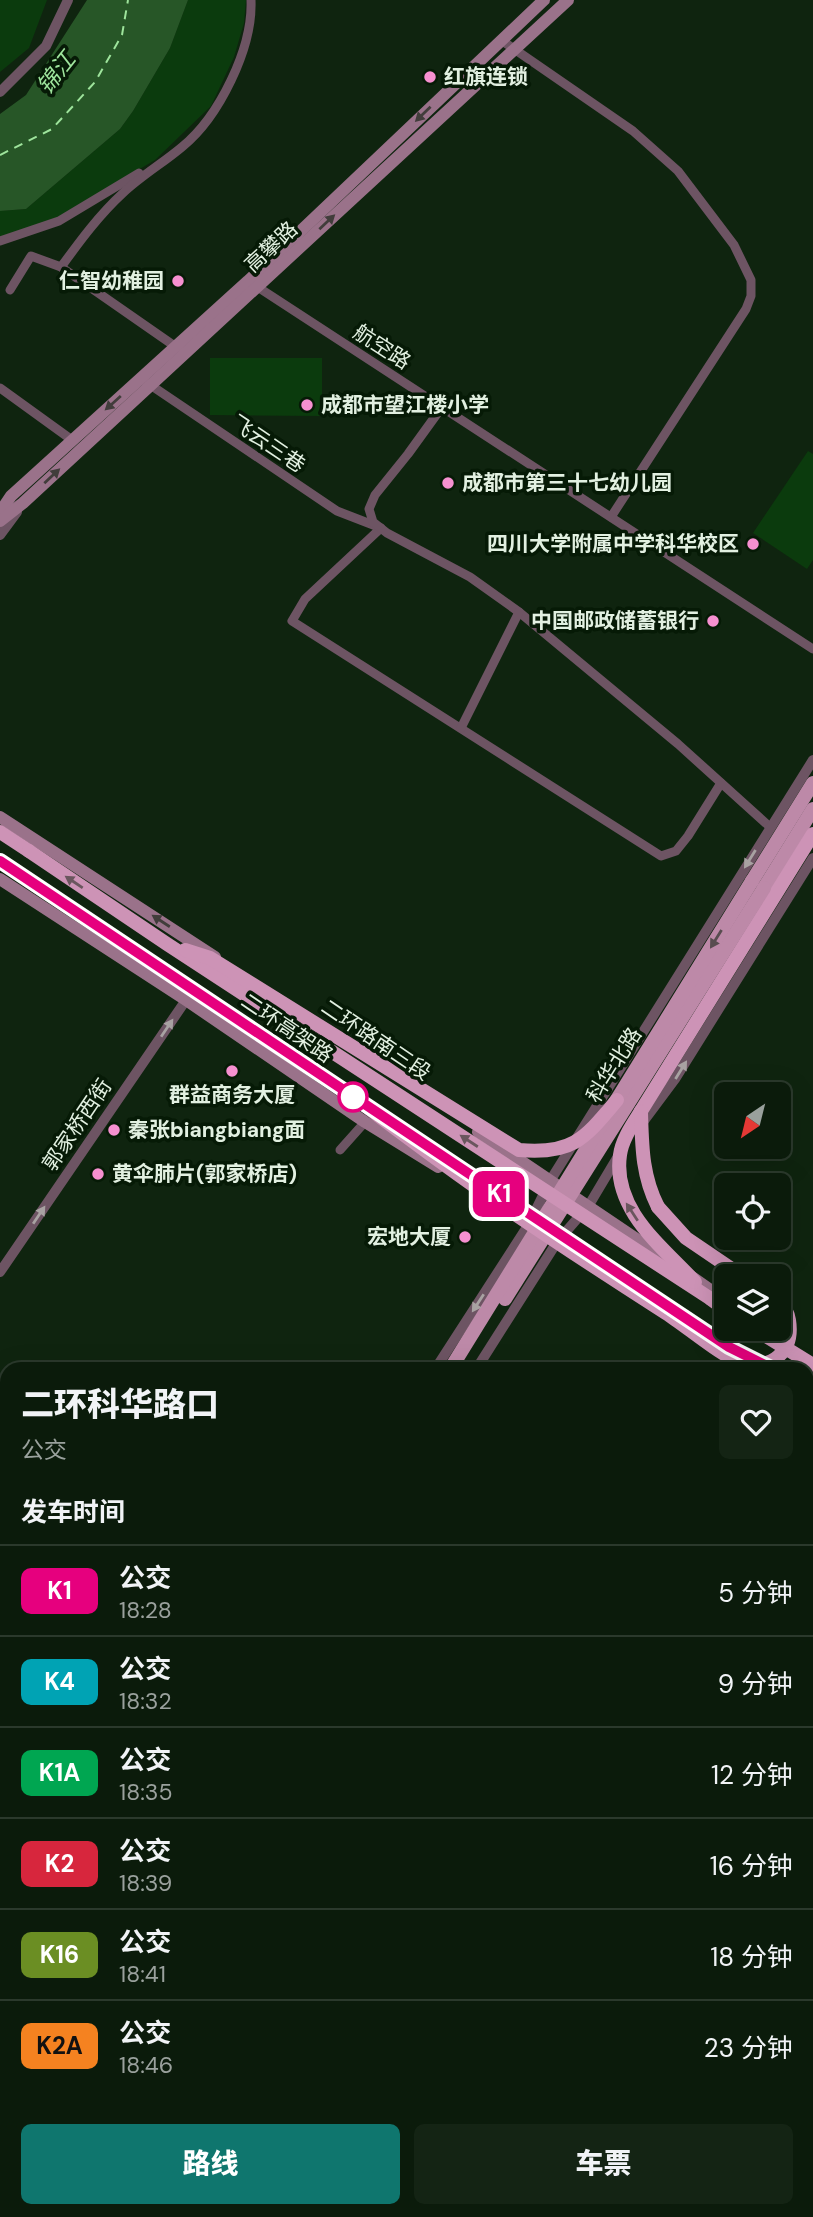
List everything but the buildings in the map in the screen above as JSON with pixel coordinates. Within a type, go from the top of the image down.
[{"type":"highway","name":"二环高架路","points":[[0,832],[714,1301]]},
{"type":"highway","points":[[711,1299],[639,1222],[626,1202],[621,1186],[620,1154],[626,1136],[641,1111],[813,834]]},
{"type":"highway","name":"二环高架路","points":[[0,861],[752,1362]]},
{"type":"highway","points":[[167,944],[210,958],[519,1150],[558,1150],[577,1142],[591,1131],[617,1100]]},
{"type":"highway","points":[[347,1092],[491,1198],[690,1329],[723,1354],[740,1362]]},
{"type":"highway","points":[[641,1111],[645,1174],[658,1207],[686,1238],[724,1264]]},
{"type":"highway","points":[[772,1341],[798,1362]]},
{"type":"highway","points":[[778,1341],[813,1362]]},
{"type":"highway","points":[[770,1362],[780,1356],[788,1341]]},
{"type":"highway","points":[[729,1347],[759,1362]]},
{"type":"main road","name":"高攀路","points":[[0,512],[11,496],[72,440],[146,382],[176,347],[253,284],[500,40],[544,0]]},
{"type":"main road","name":"高攀路","points":[[0,521],[23,503],[146,382],[568,0]]},
{"type":"main road","name":"科华北路","points":[[758,884],[813,783]]},
{"type":"main road","name":"科华北路","points":[[455,1362],[617,1100],[758,884],[813,809]]},
{"type":"main road","name":"二环路南三段","points":[[0,817],[360,1050],[714,1293]]},
{"type":"main road","points":[[1,882],[186,1000],[365,1122],[557,1242],[728,1362]]},
{"type":"main road","points":[[465,1362],[758,884]]},
{"type":"street","points":[[0,92],[46,46],[68,0]]},
{"type":"street","points":[[61,267],[94,221],[124,191],[184,146],[218,109],[241,57],[251,0]]},
{"type":"street","points":[[500,40],[633,131],[678,171],[734,245],[751,280],[751,296],[746,309],[611,517]]},
{"type":"street","points":[[0,241],[59,221],[158,164]]},
{"type":"street","points":[[10,290],[30,256],[61,267],[176,347]]},
{"type":"street","name":"航空路","points":[[253,284],[813,649]]},
{"type":"street","name":"飞云三巷","points":[[146,382],[337,511],[381,528],[470,577],[519,612],[678,744],[770,827]]},
{"type":"street","points":[[0,388],[72,440]]},
{"type":"street","points":[[442,407],[375,495],[369,509],[373,522],[381,528],[305,599],[292,621],[662,856],[676,851],[721,783]]},
{"type":"street","points":[[0,506],[11,496]]},
{"type":"street","points":[[0,535],[23,503]]},
{"type":"street","points":[[461,728],[519,612]]},
{"type":"street","points":[[440,1362],[529,1224],[550,1181],[813,760]]},
{"type":"street","points":[[481,1362],[557,1242],[589,1205],[617,1157],[675,1079],[813,858]]},
{"type":"street","name":"郭家桥西街","points":[[0,1272],[186,1000]]},
{"type":"street","points":[[340,1150],[365,1122]]},
{"type":"shaded area","points":[[0,0],[47,0],[29,48],[0,72]]},
{"type":"shaded area","points":[[188,0],[246,0],[244,23],[234,57],[211,106],[155,160],[52,221],[0,244],[0,211],[26,209],[120,129],[170,48]]},
{"type":"shaded area","points":[[210,358],[322,358],[322,416],[210,415]]},
{"type":"shaded area","points":[[808,451],[813,454],[813,560],[807,569],[753,533]]},
{"type":"water","name":"锦江","points":[[87,0],[188,0],[170,48],[120,129],[26,209],[0,211],[0,114],[26,95]]},
{"type":"ferry route","points":[[0,155],[52,129],[95,82],[122,35],[128,0]]},
{"type":"bus line","name":"K1","points":[[0,861],[729,1347],[759,1362]]},
{"type":"place","name":"红旗连锁","points":[[430,77]]},
{"type":"place","name":"仁智幼稚园","points":[[178,281]]},
{"type":"place","name":"成都市望江楼小学","points":[[307,405]]},
{"type":"place","name":"成都市第三十七幼儿园","points":[[448,483]]},
{"type":"place","name":"四川大学附属中学科华校区","points":[[753,544]]},
{"type":"place","name":"中国邮政储蓄银行","points":[[713,621]]},
{"type":"place","name":"群益商务大厦","points":[[232,1071]]},
{"type":"place","name":"秦张biangbiang面","points":[[114,1130]]},
{"type":"place","name":"黄伞肺片(郭家桥店)","points":[[98,1174]]},
{"type":"place","name":"宏地大厦","points":[[465,1237]]}]
